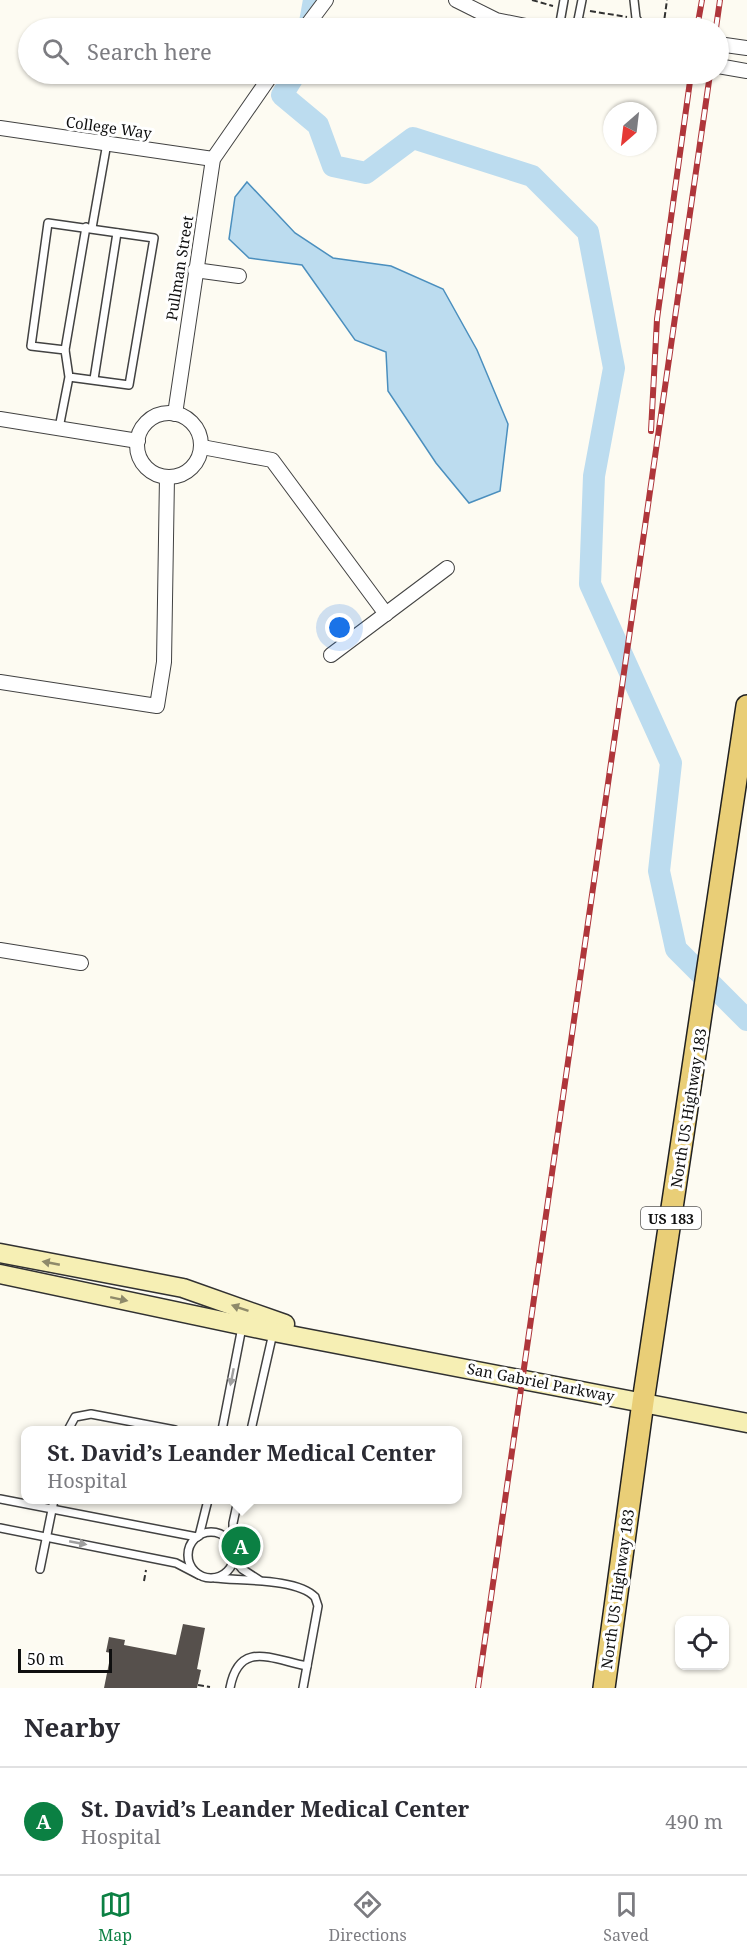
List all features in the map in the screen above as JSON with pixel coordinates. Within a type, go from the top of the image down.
[{"type":"main road","name":"North US Highway 183","points":[[604,1688],[643,1402],[700,1033],[747,706]]},
{"type":"street","points":[[312,18],[326,0]]},
{"type":"street","points":[[456,0],[492,18]]},
{"type":"street","points":[[729,46],[747,48]]},
{"type":"street","points":[[729,68],[747,71]]},
{"type":"street","name":"Pullman Street","points":[[175,414],[213,159],[265,84]]},
{"type":"street","name":"College Way","points":[[0,128],[213,159]]},
{"type":"street","points":[[195,270],[239,276]]},
{"type":"street","points":[[160,414],[175,414],[190,420],[196,428],[201,447],[194,466],[177,477],[167,477],[147,468],[140,459],[138,441],[142,428],[150,420],[160,414]]},
{"type":"street","points":[[0,419],[138,441]]},
{"type":"street","points":[[201,447],[272,460],[386,614]]},
{"type":"street","points":[[0,682],[157,706],[164,662],[167,477]]},
{"type":"street","points":[[331,655],[447,568]]},
{"type":"street","points":[[0,950],[81,963]]},
{"type":"street","name":"San Gabriel Parkway","points":[[0,1253],[183,1288],[335,1341]]},
{"type":"street","name":"San Gabriel Parkway","points":[[0,1274],[274,1332],[335,1341],[747,1423]]},
{"type":"lane","points":[[561,18],[564,0]]},
{"type":"lane","points":[[577,18],[582,0]]},
{"type":"lane","points":[[634,0],[636,18]]},
{"type":"lane","points":[[59,428],[69,376],[65,350],[107,143]]},
{"type":"lane","points":[[65,350],[31,346],[48,223],[154,238],[129,385],[69,376]]},
{"type":"lane","points":[[94,379],[117,233]]},
{"type":"lane","points":[[223,1426],[243,1324]]},
{"type":"lane","points":[[252,1426],[274,1332]]},
{"type":"lane","points":[[70,1426],[75,1417],[91,1414],[150,1426]]},
{"type":"lane","points":[[0,1499],[21,1503]]},
{"type":"lane","points":[[26,1504],[198,1536],[210,1532],[221,1534],[233,1548]]},
{"type":"lane","points":[[40,1569],[53,1504]]},
{"type":"lane","points":[[199,1575],[193,1569],[188,1557],[191,1544],[198,1536],[207,1504]]},
{"type":"lane","points":[[215,1578],[228,1572],[234,1559],[232,1523],[237,1504]]},
{"type":"lane","points":[[0,1528],[176,1563],[199,1575],[261,1581],[301,1589],[315,1597],[318,1606],[303,1688]]},
{"type":"lane","points":[[234,1559],[242,1569],[261,1581]]},
{"type":"lane","points":[[230,1688],[237,1664],[246,1658],[256,1656],[307,1666]]},
{"type":"path","points":[[532,0],[553,6]]},
{"type":"path","points":[[665,18],[667,0]]},
{"type":"path","points":[[590,11],[627,17]]},
{"type":"path","points":[[144,1581],[146,1570]]},
{"type":"path","points":[[198,1685],[210,1687]]},
{"type":"water","points":[[247,182],[295,233],[333,258],[391,266],[443,289],[477,350],[508,424],[500,491],[469,503],[436,463],[388,391],[386,352],[355,340],[302,265],[249,258],[229,239],[235,197]]},
{"type":"building","points":[[183,1624],[205,1628],[197,1669],[201,1670],[197,1688],[104,1688],[111,1653],[106,1652],[109,1637],[125,1640],[124,1645],[176,1655]]},
{"type":"waterway","points":[[311,18],[314,0]]},
{"type":"waterway","points":[[289,84],[282,95],[318,125],[333,166],[366,173],[413,138],[532,176],[588,232],[614,368],[594,476],[590,584],[671,763],[659,871],[676,949],[747,1020]]},
{"type":"railway","points":[[699,18],[702,0]]},
{"type":"railway","points":[[717,18],[720,0]]},
{"type":"railway","points":[[651,431],[657,319],[690,84]]},
{"type":"railway","points":[[478,1688],[709,84]]},
{"type":"place","name":"St. David’s Leander Medical Center","points":[[241,1546]]}]
